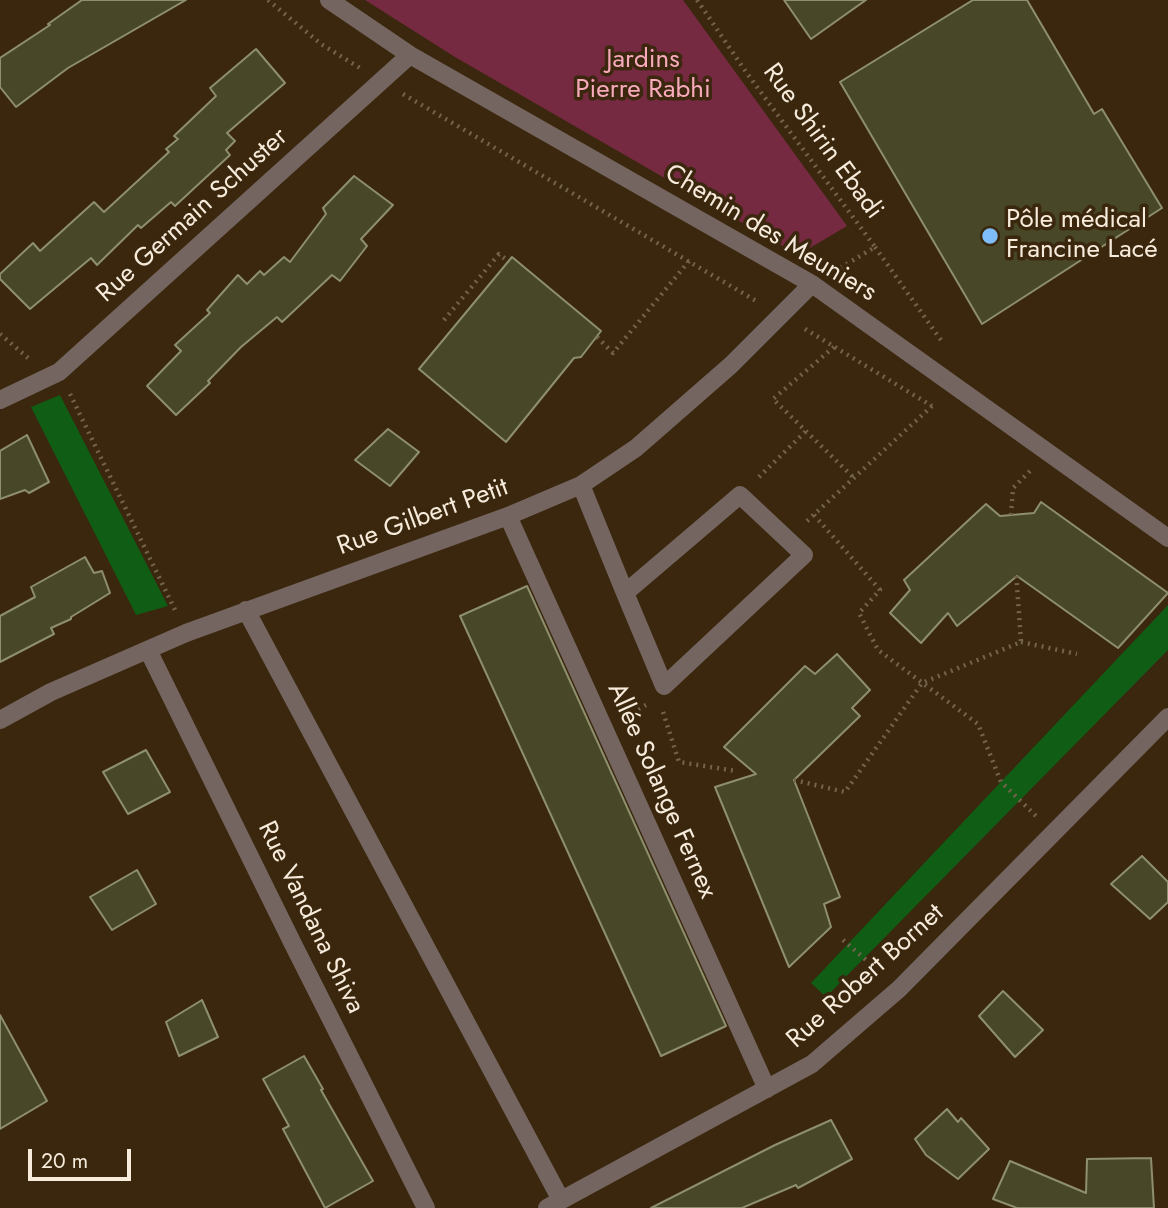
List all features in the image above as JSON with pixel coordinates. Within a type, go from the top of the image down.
[{"type":"street","name":"Chemin des Meuniers","points":[[329,0],[410,55],[812,284],[1168,538]]},
{"type":"street","name":"Rue Germain Schuster","points":[[0,400],[59,372],[410,55]]},
{"type":"street","name":"Rue Gilbert Petit","points":[[0,720],[51,692],[186,633],[508,516],[581,485],[636,448],[731,365],[812,284]]},
{"type":"street","points":[[581,485],[625,593],[664,686],[804,555],[740,495],[625,593]]},
{"type":"street","name":"Allée Solange Fernex","points":[[508,516],[767,1089]]},
{"type":"street","points":[[246,610],[554,1204]]},
{"type":"street","name":"Rue Vandana Shiva","points":[[148,650],[426,1208]]},
{"type":"street","name":"Rue Robert Bornet","points":[[554,1204],[812,1064],[900,989],[1168,717]]},
{"type":"path","points":[[268,0],[321,44],[944,413]]},
{"type":"path","name":"Rue Shirin Ebadi","points":[[697,0],[746,72],[875,247],[812,284]]},
{"type":"path","points":[[444,320],[499,254],[508,261]]},
{"type":"path","points":[[597,337],[613,354],[689,261]]},
{"type":"path","points":[[0,334],[27,359],[47,352],[186,633]]},
{"type":"path","points":[[834,346],[773,399],[854,478]]},
{"type":"path","points":[[788,540],[932,406]]},
{"type":"path","points":[[740,495],[806,431]]},
{"type":"path","points":[[1012,515],[1013,488],[1046,450]]},
{"type":"path","points":[[814,515],[880,590],[859,612],[878,650],[978,724],[1000,782],[1054,834]]},
{"type":"path","points":[[1016,572],[1021,642]]},
{"type":"path","points":[[794,780],[845,792],[922,683],[1021,642],[1077,654]]},
{"type":"path","points":[[604,728],[648,704]]},
{"type":"path","points":[[663,711],[679,762],[736,771]]},
{"type":"path","points":[[843,940],[900,989]]},
{"type":"green space","name":"Jardins Pierre Rabhi","points":[[365,0],[683,0],[847,226],[798,255],[455,57]]},
{"type":"shaded area","points":[[60,395],[168,606],[136,615],[31,407]]},
{"type":"shaded area","points":[[1168,605],[1168,650],[826,997],[811,983]]},
{"type":"building","points":[[82,0],[186,0],[68,68],[16,107],[0,87],[0,58]]},
{"type":"building","points":[[784,0],[866,0],[811,39]]},
{"type":"building","points":[[973,0],[1027,0],[1094,114],[1102,109],[1162,208],[982,324],[840,82]]},
{"type":"building","points":[[256,49],[285,83],[227,133],[235,141],[226,150],[230,155],[175,206],[171,202],[141,228],[138,225],[97,265],[91,258],[30,309],[0,279],[0,274],[33,243],[40,251],[94,202],[104,212],[169,152],[166,149],[178,139],[174,136],[216,96],[210,88]]},
{"type":"building","points":[[354,176],[393,205],[361,239],[367,246],[340,281],[332,275],[282,322],[277,317],[241,347],[208,381],[210,383],[176,415],[147,386],[181,351],[175,345],[210,313],[207,310],[238,275],[247,284],[260,271],[264,275],[284,257],[290,262],[326,214],[323,208]]},
{"type":"building","points":[[512,257],[601,331],[581,357],[574,358],[506,442],[419,369]]},
{"type":"building","points":[[388,429],[419,452],[390,486],[355,460]]},
{"type":"building","points":[[27,435],[49,482],[29,493],[25,490],[0,499],[0,451]]},
{"type":"building","points":[[1041,502],[1168,593],[1118,648],[1017,576],[957,626],[948,613],[921,643],[890,613],[910,590],[904,580],[986,504],[1000,516],[1034,513]]},
{"type":"building","points":[[85,557],[94,573],[102,571],[110,593],[71,619],[51,628],[54,634],[0,662],[0,616],[35,597],[31,587]]},
{"type":"building","points":[[527,586],[726,1026],[661,1056],[460,616]]},
{"type":"building","points":[[837,654],[870,690],[852,708],[860,716],[794,780],[840,897],[824,904],[831,927],[789,967],[715,787],[756,774],[724,747],[805,666],[815,674]]},
{"type":"building","points":[[146,750],[170,792],[128,814],[103,772]]},
{"type":"building","points":[[1142,856],[1168,882],[1168,902],[1150,919],[1111,884]]},
{"type":"building","points":[[137,870],[156,904],[112,930],[90,897]]},
{"type":"building","points":[[1003,991],[1043,1030],[1015,1057],[979,1016]]},
{"type":"building","points":[[202,1000],[218,1037],[179,1056],[166,1022]]},
{"type":"building","points":[[0,1015],[47,1101],[0,1129]]},
{"type":"building","points":[[304,1056],[373,1181],[325,1208],[283,1129],[289,1126],[263,1079]]},
{"type":"building","points":[[947,1109],[958,1122],[961,1118],[989,1149],[958,1179],[926,1155],[915,1139]]},
{"type":"building","points":[[831,1120],[852,1159],[798,1188],[796,1185],[742,1208],[651,1208],[775,1145]]},
{"type":"building","points":[[1151,1158],[1154,1208],[1017,1208],[993,1199],[1010,1161],[1086,1193],[1087,1159]]},
{"type":"place","name":"Pôle médical Francine Lacé","points":[[990,236]]}]
